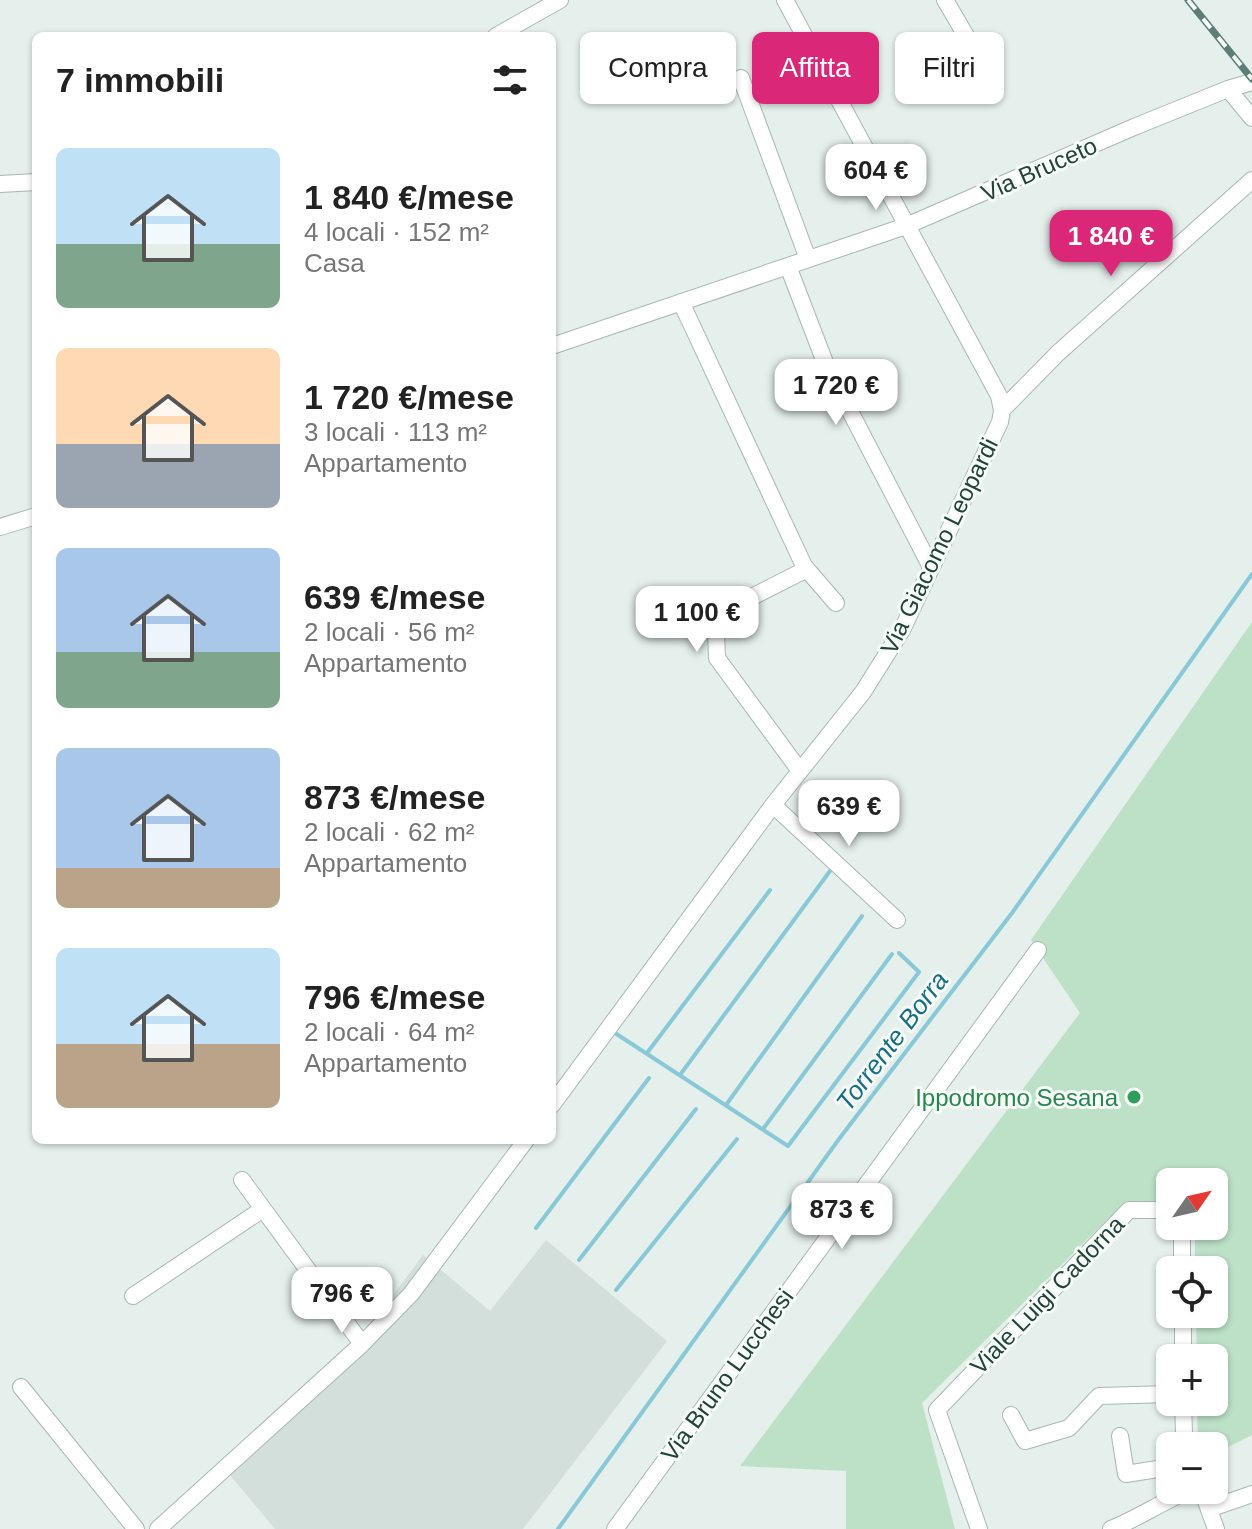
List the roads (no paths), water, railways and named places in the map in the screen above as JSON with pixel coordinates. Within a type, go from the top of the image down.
[{"type":"street","points":[[503,32],[560,0]]},
{"type":"street","points":[[785,0],[999,396],[1002,410]]},
{"type":"street","points":[[945,0],[964,32]]},
{"type":"street","points":[[741,78],[808,259]]},
{"type":"street","name":"Via Bruceto","points":[[556,345],[906,226],[1228,89],[1252,82]]},
{"type":"street","points":[[1228,89],[1252,118]]},
{"type":"street","name":"Via Giacomo Leopardi","points":[[556,1100],[773,805],[863,692],[902,630],[1000,422],[1002,410],[1058,353],[1252,180]]},
{"type":"street","points":[[0,184],[32,182]]},
{"type":"street","points":[[788,266],[826,365],[931,567]]},
{"type":"street","points":[[681,302],[807,569],[836,603]]},
{"type":"street","points":[[0,527],[32,517]]},
{"type":"street","points":[[800,771],[717,658],[716,632],[738,604],[807,569]]},
{"type":"street","points":[[773,805],[897,920]]},
{"type":"street","name":"Via Bruno Lucchesi","points":[[615,1529],[1038,950]]},
{"type":"street","points":[[158,1529],[362,1344],[411,1294],[523,1144]]},
{"type":"street","points":[[242,1180],[362,1344]]},
{"type":"street","points":[[133,1296],[263,1209]]},
{"type":"street","name":"Viale Luigi Cadorna","points":[[979,1529],[937,1410],[1129,1210],[1156,1210]]},
{"type":"street","points":[[21,1387],[136,1529]]},
{"type":"street","points":[[1011,1415],[1025,1441],[1069,1428],[1099,1396],[1156,1394]]},
{"type":"street","points":[[1120,1436],[1126,1474],[1156,1469]]},
{"type":"street","points":[[1209,1509],[1252,1494]]},
{"type":"street","points":[[1111,1529],[1135,1520],[1161,1504]]},
{"type":"street","points":[[1207,1504],[1216,1529]]},
{"type":"waterway","name":"Torrente Borra","points":[[558,1529],[839,1139],[1012,913],[1252,574]]},
{"type":"waterway","points":[[680,1075],[830,871]]},
{"type":"waterway","points":[[647,1053],[770,890]]},
{"type":"waterway","points":[[726,1105],[862,916]]},
{"type":"waterway","points":[[615,1033],[788,1146],[919,972],[899,953]]},
{"type":"waterway","points":[[763,1129],[892,954]]},
{"type":"waterway","points":[[536,1228],[649,1078]]},
{"type":"waterway","points":[[579,1260],[696,1109]]},
{"type":"waterway","points":[[616,1290],[737,1139]]},
{"type":"railway","points":[[1188,0],[1252,79]]},
{"type":"place","name":"Ippodromo Sesana","points":[[1134,1097]]}]
